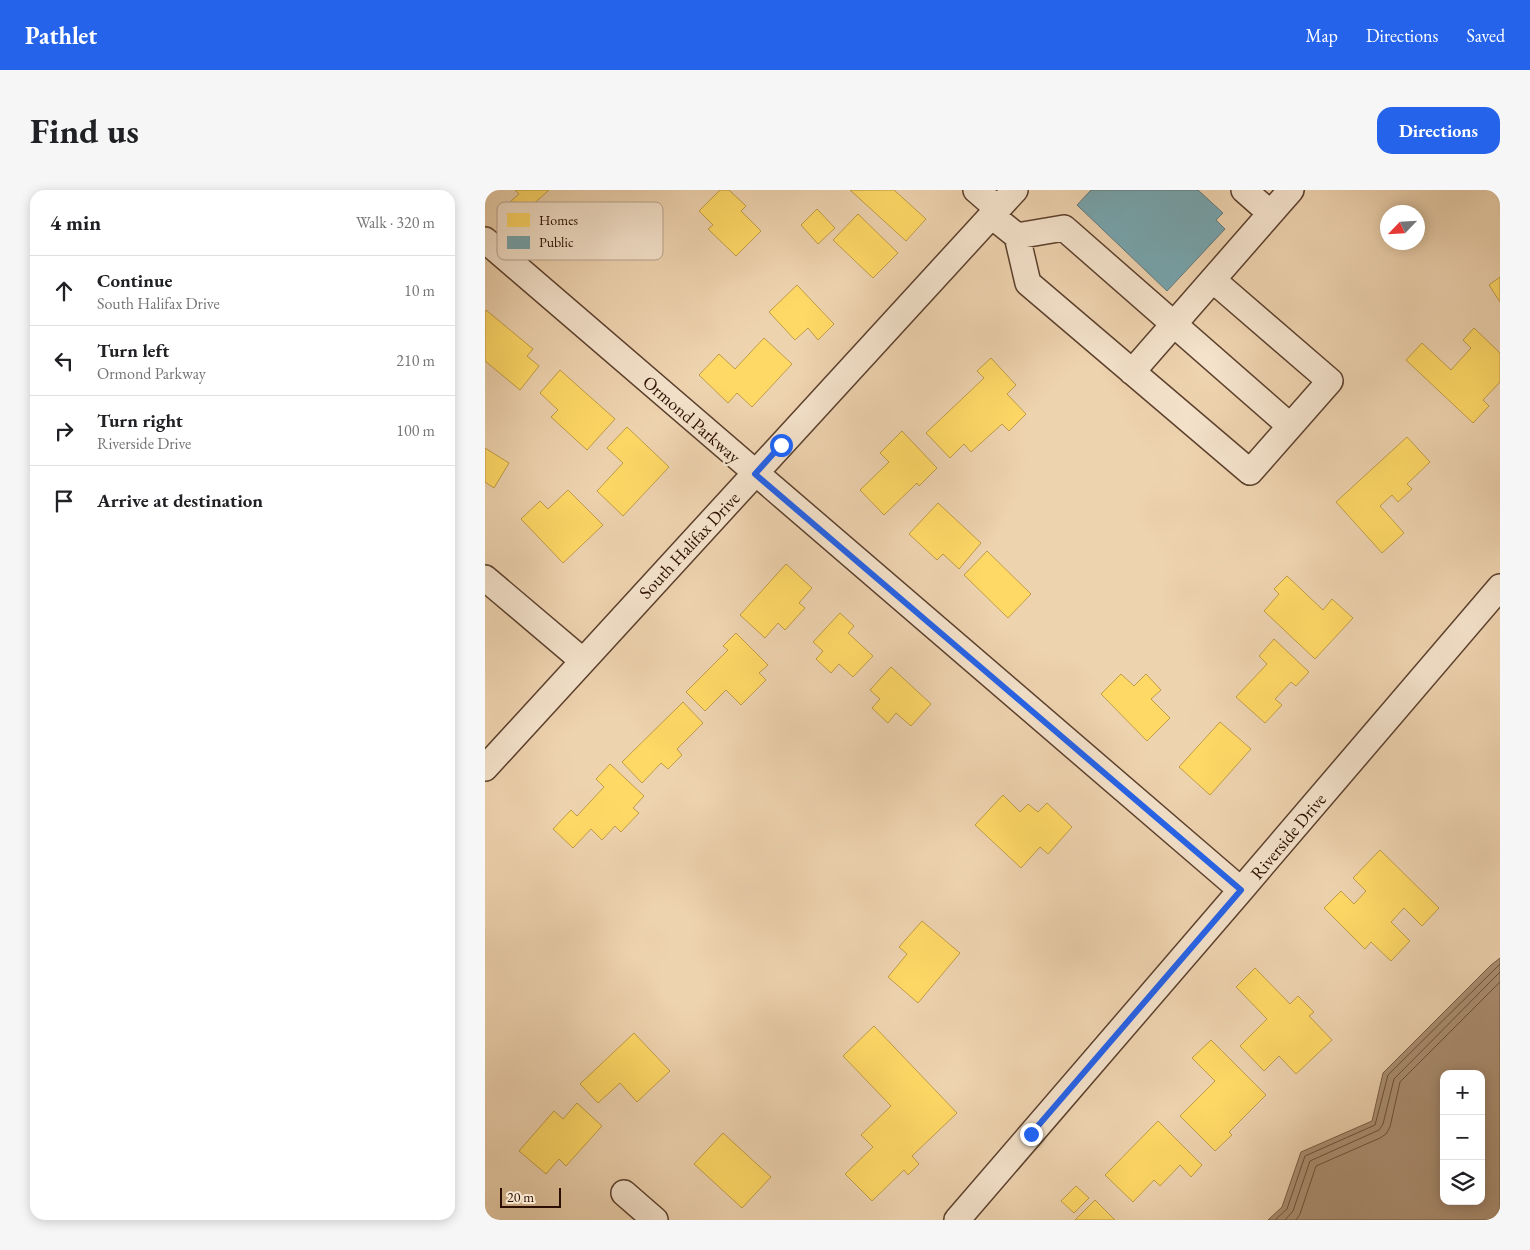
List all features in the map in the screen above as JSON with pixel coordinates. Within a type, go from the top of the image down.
[{"type":"street","points":[[976,190],[1017,236],[1028,283],[1249,472],[1331,381],[1213,280]]},
{"type":"street","name":"South Halifax Drive","points":[[485,768],[1015,190]]},
{"type":"street","points":[[1244,190],[1270,213]]},
{"type":"street","points":[[1132,372],[1291,190]]},
{"type":"street","points":[[1017,236],[1064,228],[1290,426]]},
{"type":"street","name":"Ormond Parkway","points":[[485,240],[497,250]]},
{"type":"street","name":"Ormond Parkway","points":[[508,260],[1241,890]]},
{"type":"street","points":[[485,578],[583,661]]},
{"type":"street","name":"Riverside Drive","points":[[957,1220],[1500,587]]},
{"type":"street","points":[[624,1193],[655,1220]]},
{"type":"water","points":[[1500,958],[1500,1220],[1268,1220],[1282,1207],[1301,1152],[1372,1121],[1383,1073]]},
{"type":"building: Homes","points":[[515,190],[549,190],[536,202],[510,202],[519,194]]},
{"type":"building: Homes","points":[[720,190],[729,190],[746,206],[741,211],[761,231],[736,256],[708,229],[713,225],[699,211]]},
{"type":"building: Homes","points":[[850,190],[894,190],[926,219],[906,241]]},
{"type":"building: Homes","points":[[817,209],[835,228],[818,244],[801,225]]},
{"type":"building: Homes","points":[[858,214],[898,253],[873,278],[833,240]]},
{"type":"building: Homes","points":[[1500,277],[1500,302],[1489,285]]},
{"type":"building: Homes","points":[[797,285],[834,324],[818,340],[808,328],[795,340],[769,312]]},
{"type":"building: Homes","points":[[486,310],[533,349],[527,356],[539,366],[520,390],[485,361]]},
{"type":"building: Homes","points":[[1474,328],[1500,353],[1500,382],[1483,400],[1489,406],[1473,423],[1406,360],[1422,343],[1451,370],[1471,348],[1463,340]]},
{"type":"building: Homes","points":[[764,338],[792,364],[752,407],[737,393],[728,403],[699,375],[719,354],[735,369]]},
{"type":"building: Homes","points":[[991,358],[1016,385],[1007,394],[1026,414],[1009,431],[1002,424],[971,452],[964,444],[950,458],[926,433],[984,378],[977,371]]},
{"type":"building: Homes","points":[[560,370],[615,419],[587,450],[551,417],[558,410],[540,393]]},
{"type":"building: Homes","points":[[627,427],[669,467],[623,516],[597,491],[623,463],[607,448]]},
{"type":"building: Homes","points":[[902,431],[937,468],[919,486],[917,483],[884,515],[860,490],[889,462],[880,453]]},
{"type":"building: Homes","points":[[1407,437],[1430,462],[1407,484],[1412,489],[1398,502],[1392,495],[1380,506],[1404,533],[1382,553],[1336,502]]},
{"type":"building: Homes","points":[[485,448],[509,463],[494,488],[485,482]]},
{"type":"building: Homes","points":[[568,490],[603,525],[563,563],[521,519],[540,501],[548,509]]},
{"type":"building: Homes","points":[[938,503],[981,543],[959,569],[943,554],[937,560],[909,534]]},
{"type":"building: Homes","points":[[987,551],[1031,594],[1008,618],[964,575]]},
{"type":"building: Homes","points":[[786,564],[812,588],[799,603],[805,608],[785,630],[778,623],[765,638],[740,615]]},
{"type":"building: Homes","points":[[1287,576],[1323,610],[1332,599],[1353,618],[1315,659],[1264,611],[1279,594],[1274,589]]},
{"type":"building: Homes","points":[[840,613],[854,626],[848,633],[873,656],[853,677],[839,664],[831,673],[816,659],[823,651],[813,642]]},
{"type":"building: Homes","points":[[736,633],[768,665],[759,673],[766,680],[741,705],[726,690],[705,711],[686,692],[728,650],[723,646]]},
{"type":"building: Homes","points":[[1274,639],[1309,672],[1296,686],[1291,682],[1275,699],[1282,705],[1265,723],[1236,697],[1267,664],[1259,656]]},
{"type":"building: Homes","points":[[891,667],[931,704],[911,726],[896,713],[888,723],[872,708],[880,699],[870,690]]},
{"type":"building: Homes","points":[[1121,674],[1134,686],[1146,674],[1161,690],[1151,699],[1170,718],[1147,741],[1101,694]]},
{"type":"building: Homes","points":[[683,702],[703,723],[677,749],[682,755],[668,769],[661,763],[642,783],[622,762]]},
{"type":"building: Homes","points":[[1220,722],[1251,749],[1210,795],[1179,767]]},
{"type":"building: Homes","points":[[610,764],[644,796],[633,808],[639,813],[621,832],[615,826],[602,840],[591,829],[573,848],[553,829],[571,810],[577,816],[604,787],[596,779]]},
{"type":"building: Homes","points":[[1003,795],[1020,812],[1028,804],[1038,812],[1047,803],[1072,827],[1048,854],[1040,847],[1021,868],[975,825]]},
{"type":"building: Homes","points":[[1380,850],[1439,908],[1422,926],[1404,908],[1391,922],[1410,941],[1391,961],[1371,942],[1365,949],[1324,908],[1341,891],[1354,904],[1366,891],[1353,878]]},
{"type":"building: Homes","points":[[922,921],[960,953],[918,1003],[888,977],[907,954],[899,947]]},
{"type":"building: Homes","points":[[1255,968],[1290,1004],[1298,996],[1314,1012],[1309,1016],[1332,1040],[1296,1074],[1279,1056],[1264,1071],[1240,1046],[1267,1019],[1236,987]]},
{"type":"building: Homes","points":[[874,1026],[957,1113],[912,1156],[919,1164],[908,1175],[904,1170],[872,1201],[845,1174],[873,1147],[861,1135],[891,1106],[843,1056]]},
{"type":"building: Homes","points":[[634,1033],[670,1071],[637,1102],[620,1083],[598,1103],[580,1084]]},
{"type":"building: Homes","points":[[1211,1040],[1266,1095],[1229,1132],[1232,1135],[1215,1151],[1180,1116],[1215,1081],[1192,1058]]},
{"type":"building: Homes","points":[[577,1103],[602,1126],[566,1166],[559,1159],[546,1174],[519,1151],[554,1111],[563,1119]]},
{"type":"building: Homes","points":[[1158,1121],[1202,1165],[1191,1177],[1180,1165],[1160,1186],[1154,1180],[1133,1202],[1105,1175]]},
{"type":"building: Homes","points":[[723,1133],[771,1177],[742,1208],[694,1164]]},
{"type":"building: Homes","points":[[1076,1186],[1089,1198],[1074,1213],[1061,1201]]},
{"type":"building: Homes","points":[[1095,1200],[1115,1220],[1075,1220]]},
{"type":"building: Public","points":[[1091,190],[1198,190],[1223,213],[1216,220],[1225,229],[1167,291],[1077,205]]},
{"type":"route","points":[[781,445],[755,474],[1241,890],[1031,1134]]}]
